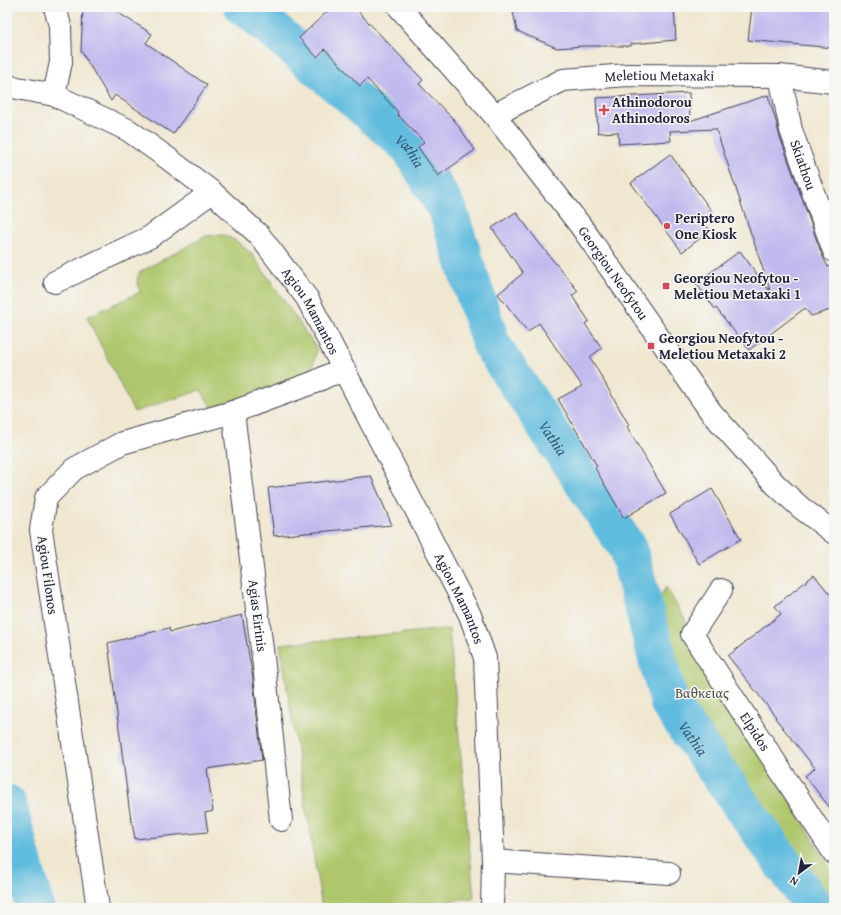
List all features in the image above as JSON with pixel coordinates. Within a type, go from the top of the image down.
[{"type":"street","points":[[54,7],[60,26],[61,62],[54,95]]},
{"type":"street","name":"Georgiou Neofytou","points":[[399,7],[494,115],[580,225],[711,412],[776,485],[800,507],[834,533]]},
{"type":"street","name":"Meletiou Metaxaki","points":[[494,115],[562,80],[627,75],[780,76],[834,82]]},
{"type":"street","name":"Skiathou","points":[[780,76],[791,130],[834,251]]},
{"type":"street","name":"Agiou Mamantos","points":[[7,86],[54,95],[128,130],[212,192],[260,235],[307,298],[470,615],[485,658],[493,861],[492,908]]},
{"type":"street","points":[[55,282],[150,237],[212,192]]},
{"type":"street","name":"Agiou Filonos","points":[[98,908],[41,530],[46,498],[74,469],[122,443],[233,412],[315,382],[329,375],[345,371]]},
{"type":"street","name":"Agias Eirinis","points":[[233,412],[281,820]]},
{"type":"street","name":"Elpidos","points":[[721,590],[692,634],[834,853]]},
{"type":"street","points":[[493,861],[669,873]]},
{"type":"green space","points":[[223,235],[235,240],[252,254],[317,349],[313,365],[301,383],[211,407],[201,390],[134,412],[87,317],[140,292],[137,280],[140,272],[206,236]]},
{"type":"green space","name":"Βαθκειας","points":[[666,587],[834,875],[834,908],[815,908],[681,703],[653,610]]},
{"type":"green space","points":[[449,629],[474,898],[387,908],[322,908],[280,644]]},
{"type":"building","points":[[83,7],[109,7],[152,34],[146,43],[207,85],[173,134],[115,95],[111,101],[81,51]]},
{"type":"building","points":[[332,7],[354,7],[423,80],[419,84],[455,121],[475,150],[438,176],[418,147],[424,142],[397,114],[398,112],[367,79],[360,86],[325,49],[317,57],[299,38]]},
{"type":"building","points":[[512,7],[674,7],[676,40],[631,44],[631,46],[584,46],[557,48],[517,31]]},
{"type":"building","points":[[752,7],[834,7],[834,48],[748,40]]},
{"type":"building","points":[[689,93],[690,121],[768,95],[779,134],[822,255],[828,267],[834,264],[834,309],[811,316],[805,308],[749,350],[716,308],[715,309],[696,283],[740,251],[771,293],[716,129],[670,131],[671,141],[619,144],[618,132],[598,133],[596,98]]},
{"type":"building","points":[[670,154],[713,213],[703,221],[710,231],[682,252],[631,183]]},
{"type":"building","points":[[516,212],[578,291],[572,296],[589,321],[585,324],[602,348],[590,357],[629,425],[627,427],[666,493],[624,518],[595,468],[597,466],[558,399],[582,386],[539,323],[528,332],[498,294],[523,273],[492,228]]},
{"type":"building","points":[[371,476],[392,525],[274,536],[268,488]]},
{"type":"building","points":[[712,489],[741,539],[699,564],[670,514]]},
{"type":"building","points":[[814,575],[834,599],[834,813],[805,776],[815,768],[728,656],[781,614],[775,606]]},
{"type":"building","points":[[242,615],[252,673],[262,760],[207,769],[213,811],[205,813],[208,832],[135,839],[129,807],[108,643],[169,628],[170,632]]},
{"type":"waterway","name":"Vathia","points":[[243,7],[251,11],[410,147],[448,211],[491,344],[628,549],[670,705],[815,908]]},
{"type":"waterway","points":[[7,804],[35,908]]},
{"type":"place","name":"Athinodorou Athinodoros","points":[[604,110]]},
{"type":"place","name":"Periptero One Kiosk","points":[[667,226]]},
{"type":"place","name":"Georgiou Neofytou - Meletiou Metaxaki 1","points":[[666,286]]},
{"type":"place","name":"Georgiou Neofytou - Meletiou Metaxaki 2","points":[[651,346]]}]
